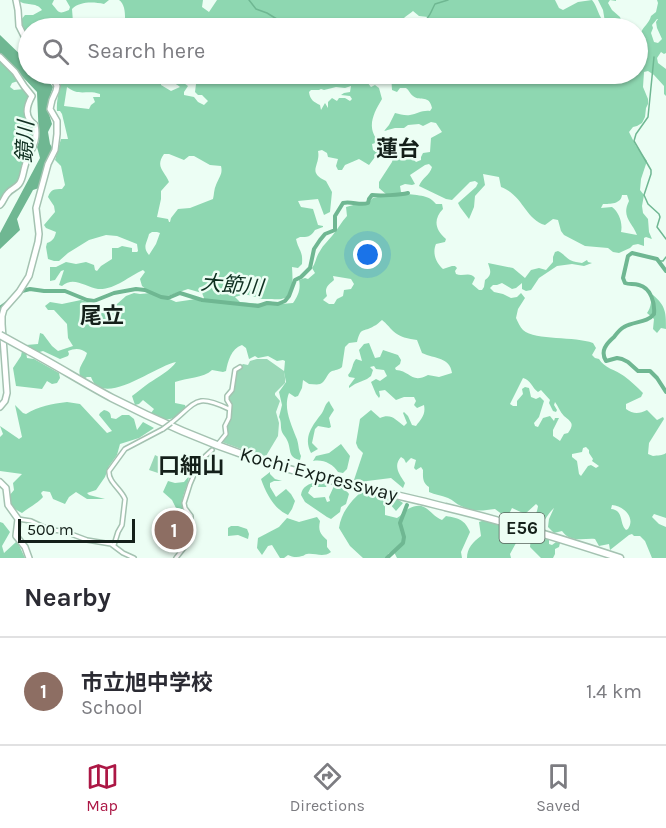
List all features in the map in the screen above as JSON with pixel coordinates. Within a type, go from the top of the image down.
[{"type":"highway","name":"Kochi Expressway","points":[[0,336],[122,402],[210,442],[251,458],[395,496]]},
{"type":"highway","name":"Kochi Expressway","points":[[28,351],[140,413],[242,456],[307,476],[506,523],[620,558]]},
{"type":"highway","name":"Kochi Expressway","points":[[422,502],[544,535],[615,558]]},
{"type":"main road","points":[[16,0],[19,18]]},
{"type":"main road","points":[[0,57],[18,77]]},
{"type":"main road","points":[[0,205],[8,192],[21,182],[26,162],[34,146],[35,125],[29,120],[27,112],[32,96],[23,84]]},
{"type":"main road","points":[[0,407],[7,393],[2,314],[21,290],[33,265],[39,237],[37,207],[48,164],[56,148],[57,123],[50,107],[57,84]]},
{"type":"main road","points":[[0,482],[6,488],[8,505],[18,519],[16,535],[26,549],[29,558]]},
{"type":"street","points":[[218,444],[226,434],[225,426],[229,418],[230,405],[227,396],[232,390],[235,370],[240,368]]},
{"type":"street","points":[[114,545],[122,525],[125,499],[108,474],[125,449],[163,429],[201,400],[229,409]]},
{"type":"street","points":[[176,558],[187,544],[190,534],[191,516],[184,505],[190,484],[200,460],[212,450]]},
{"type":"street","points":[[18,519],[31,521],[50,531],[63,531],[87,540],[114,545],[134,558]]},
{"type":"shaded area","points":[[18,0],[54,0],[52,4],[58,11],[63,12],[69,10],[70,7],[66,0],[109,0],[104,4],[83,3],[75,6],[72,9],[73,18],[23,18],[25,15],[33,15],[42,10],[40,7]]},
{"type":"shaded area","points":[[119,0],[203,0],[202,7],[209,12],[217,0],[555,0],[559,8],[563,10],[578,2],[592,0],[602,18],[428,18],[419,16],[413,11],[404,18],[125,18]]},
{"type":"shaded area","points":[[598,0],[610,0],[608,3],[612,10],[620,17],[604,18]]},
{"type":"shaded area","points":[[657,0],[666,0],[666,53],[661,52],[657,58],[658,63],[666,69],[666,96],[664,86],[648,71],[648,22],[656,12]],"holes":[[[658,19],[657,28],[662,39],[658,43],[654,42],[651,33],[652,25]]]},
{"type":"shaded area","points":[[0,35],[18,52],[18,72],[0,53]]},
{"type":"shaded area","points":[[0,57],[18,77],[18,81],[12,83],[10,87],[14,90],[24,89],[30,93],[26,106],[37,140],[32,157],[27,159],[25,166],[28,170],[0,204]]},
{"type":"shaded area","points":[[29,84],[50,84],[53,87],[48,102],[52,124],[48,132],[53,149],[39,188],[33,190],[17,219],[20,230],[0,249],[0,233],[40,158],[37,147],[39,140],[37,92]]},
{"type":"shaded area","points":[[60,84],[161,84],[171,91],[180,87],[175,84],[185,84],[188,86],[184,95],[194,97],[204,105],[208,101],[195,92],[196,84],[369,84],[371,87],[375,85],[379,88],[382,99],[372,121],[375,137],[379,142],[372,144],[373,150],[378,153],[369,165],[359,159],[345,165],[342,170],[338,170],[336,166],[338,159],[328,157],[327,153],[322,150],[318,151],[315,171],[320,178],[326,181],[332,192],[330,212],[324,215],[318,199],[298,201],[301,207],[313,209],[318,225],[323,227],[315,230],[309,236],[296,239],[302,264],[298,268],[292,267],[292,286],[289,295],[280,299],[262,299],[247,295],[235,297],[240,302],[263,304],[268,301],[281,304],[293,303],[299,292],[299,280],[308,279],[315,273],[312,268],[318,255],[347,216],[346,207],[357,204],[365,205],[373,198],[387,195],[379,188],[379,182],[392,162],[394,154],[402,152],[405,143],[411,143],[416,162],[421,160],[423,153],[430,152],[431,138],[442,132],[436,123],[431,122],[423,126],[408,125],[404,128],[384,131],[395,113],[410,115],[430,111],[432,108],[429,101],[413,96],[406,88],[400,88],[397,92],[392,90],[392,84],[643,84],[648,99],[645,117],[642,123],[633,127],[629,132],[647,161],[640,190],[644,195],[643,213],[648,219],[652,239],[644,238],[644,246],[633,245],[619,253],[608,248],[585,246],[564,235],[558,220],[553,219],[545,225],[533,218],[514,195],[501,187],[499,177],[483,174],[485,185],[475,196],[474,207],[469,219],[458,203],[476,187],[478,183],[475,181],[470,182],[452,200],[446,199],[419,186],[431,170],[432,167],[429,164],[410,175],[415,184],[400,186],[401,192],[424,196],[436,204],[442,204],[443,209],[437,224],[439,232],[446,239],[445,242],[436,244],[434,251],[438,264],[443,269],[455,266],[456,274],[473,276],[475,278],[472,284],[479,290],[482,290],[490,274],[488,263],[513,268],[525,278],[531,270],[539,268],[546,270],[553,262],[555,252],[558,251],[572,261],[582,263],[587,260],[592,263],[584,266],[572,264],[557,266],[539,278],[531,290],[522,289],[522,283],[512,289],[502,283],[490,288],[494,292],[511,298],[521,293],[525,298],[518,309],[516,318],[522,329],[529,333],[593,343],[596,348],[592,355],[595,358],[624,376],[643,393],[641,397],[626,404],[626,409],[636,413],[647,410],[657,420],[663,417],[664,419],[649,443],[648,454],[653,456],[666,453],[666,518],[654,514],[652,517],[666,527],[666,558],[652,558],[645,541],[640,536],[632,534],[610,550],[609,544],[599,546],[595,539],[573,539],[562,531],[554,533],[548,527],[554,508],[536,530],[533,526],[538,506],[536,504],[525,514],[512,508],[509,514],[503,515],[495,509],[466,508],[448,498],[429,492],[429,487],[423,479],[423,470],[421,467],[416,470],[414,468],[416,460],[411,458],[406,463],[401,457],[397,464],[405,483],[403,488],[391,478],[367,481],[363,484],[354,480],[363,453],[356,443],[360,419],[371,410],[380,418],[390,417],[404,426],[407,423],[404,412],[412,425],[416,426],[424,412],[424,405],[417,408],[414,405],[416,401],[414,397],[396,400],[385,390],[379,391],[379,398],[371,382],[376,379],[380,381],[387,376],[384,370],[376,369],[374,366],[370,367],[373,370],[371,376],[349,388],[355,378],[348,375],[356,359],[362,361],[359,350],[364,344],[369,343],[375,358],[380,357],[383,350],[398,355],[401,360],[396,370],[405,372],[414,378],[428,375],[439,377],[452,373],[445,361],[422,353],[417,340],[398,335],[382,320],[361,332],[357,342],[349,343],[345,347],[340,369],[330,372],[322,383],[309,384],[303,380],[298,396],[295,397],[289,393],[287,410],[298,442],[300,460],[291,455],[279,417],[282,405],[279,392],[286,382],[285,361],[283,360],[277,361],[268,356],[258,358],[255,356],[249,359],[246,348],[242,345],[235,349],[226,371],[212,370],[200,376],[175,382],[175,403],[185,405],[186,408],[173,418],[161,419],[151,413],[154,409],[143,400],[135,405],[132,396],[176,362],[130,383],[106,389],[97,386],[91,377],[82,380],[79,372],[87,353],[82,350],[68,351],[68,356],[60,359],[43,351],[36,353],[25,347],[38,344],[40,333],[58,351],[73,346],[68,338],[67,324],[54,310],[48,310],[45,306],[50,302],[62,304],[81,300],[105,307],[117,304],[126,296],[134,293],[151,293],[142,286],[140,279],[145,272],[143,270],[104,289],[75,282],[59,285],[64,270],[55,280],[50,281],[50,267],[66,262],[76,264],[86,262],[94,265],[97,271],[112,259],[112,248],[122,246],[132,248],[132,252],[138,251],[137,244],[117,236],[106,235],[89,240],[59,261],[48,259],[47,243],[53,239],[56,232],[44,225],[55,212],[48,197],[52,191],[62,189],[65,185],[61,166],[55,160],[61,139],[68,139],[62,114],[57,111]],"holes":[[[351,86],[350,92],[341,95],[350,96],[352,99],[350,101],[345,98],[339,98],[337,101],[332,98],[328,102],[328,108],[325,103],[321,110],[320,105],[313,100],[309,92],[336,87]],[[67,87],[76,92],[100,94],[100,97],[93,97],[95,102],[89,109],[64,106]],[[164,154],[184,160],[189,156],[194,156],[210,165],[221,166],[213,199],[190,208],[178,209],[170,222],[168,219],[157,217],[161,191],[169,182],[161,168],[161,158]],[[622,195],[627,195],[629,201],[626,211],[637,235],[621,232],[620,218],[612,207],[601,208],[603,204],[612,204]],[[160,233],[149,255],[145,247],[149,234]],[[333,276],[351,279],[354,284],[351,289],[344,290],[343,296],[334,304],[329,304],[323,300],[327,296],[326,289],[334,280]],[[188,289],[202,293],[204,298],[202,302],[196,299],[176,302],[165,297]],[[523,378],[528,380],[538,392],[541,390],[550,400],[553,411],[556,412],[555,402],[571,423],[571,427],[560,441],[553,436],[553,430],[559,418],[555,418],[554,421],[550,416],[543,418],[538,427],[535,426],[534,423],[539,417],[544,401],[540,397],[536,399],[531,397],[529,388],[522,389],[523,394],[517,401],[517,406],[510,404]],[[586,447],[592,461],[599,466],[596,468],[588,466],[581,476],[577,461],[572,454],[582,452]],[[612,505],[620,507],[627,513],[630,520],[628,529],[626,530],[620,514],[611,509]]]},
{"type":"shaded area","points":[[653,295],[663,306],[666,318],[666,329],[661,328],[657,333],[653,329],[654,319],[647,313]]},
{"type":"shaded area","points":[[22,351],[26,352],[27,358],[34,359],[59,373],[60,378],[57,383],[52,384],[47,381],[42,389],[16,386],[13,368]]},
{"type":"shaded area","points":[[267,359],[284,371],[285,378],[285,383],[275,393],[280,401],[276,412],[279,423],[278,436],[266,456],[222,442],[227,433],[226,428],[232,406],[228,397],[233,391],[236,370],[243,364],[248,365],[250,361]]},
{"type":"shaded area","points":[[329,401],[334,410],[329,418],[331,427],[318,426],[315,429],[312,443],[318,449],[311,453],[308,437]]},
{"type":"shaded area","points":[[67,402],[80,404],[107,433],[112,431],[99,415],[104,410],[109,412],[111,418],[116,419],[122,415],[129,415],[134,419],[137,430],[143,422],[154,428],[139,438],[120,444],[117,455],[105,477],[96,490],[87,493],[105,499],[87,499],[76,492],[65,504],[53,499],[50,492],[43,491],[41,493],[43,497],[22,513],[12,507],[9,496],[14,490],[13,483],[22,474],[0,471],[0,437],[3,434],[0,426],[19,439],[22,437],[15,405],[26,414],[41,407]]},
{"type":"shaded area","points":[[341,444],[350,456],[347,469],[343,473],[338,472],[327,463],[313,461],[316,456],[329,453]]},
{"type":"shaded area","points":[[155,455],[163,459],[158,473],[149,470]]},
{"type":"shaded area","points":[[270,472],[275,479],[282,481],[270,483],[276,497],[286,489],[295,501],[288,515],[275,505],[263,484],[261,479]]},
{"type":"shaded area","points":[[189,476],[183,509],[178,512],[172,500],[163,492],[168,481],[184,482]]},
{"type":"shaded area","points":[[324,482],[327,485],[326,487],[311,487],[308,493],[314,498],[325,497],[327,502],[330,501],[329,497],[334,486],[344,488],[349,494],[346,504],[331,519],[305,502],[301,495],[304,487]]},
{"type":"shaded area","points":[[361,492],[389,496],[403,503],[396,511],[389,503],[385,503],[385,515],[397,518],[408,509],[419,506],[426,508],[442,520],[446,516],[461,520],[470,532],[461,552],[462,558],[397,558],[394,552],[389,553],[386,558],[363,558],[350,546],[339,528],[347,508]]},
{"type":"shaded area","points":[[182,513],[188,517],[183,524],[187,532],[184,541],[179,546],[158,535],[165,521],[171,517],[177,520]]},
{"type":"shaded area","points":[[317,517],[320,521],[320,532],[327,540],[327,547],[331,552],[328,554],[307,554],[296,557],[288,555],[280,558],[272,545],[268,546],[262,555],[257,548],[258,538],[279,527],[287,518],[299,522]]},
{"type":"shaded area","points":[[485,520],[505,527],[508,535],[516,543],[510,554],[511,558],[467,558],[471,546],[481,536],[479,522]]},
{"type":"shaded area","points":[[0,522],[10,532],[2,546],[4,553],[16,542],[25,558],[0,558]]},
{"type":"shaded area","points":[[231,526],[247,529],[248,539],[238,535],[228,536],[228,528]]},
{"type":"shaded area","points":[[533,536],[535,540],[542,542],[545,537],[549,538],[549,544],[552,545],[556,542],[560,543],[555,549],[553,558],[541,558],[530,547]]},
{"type":"waterway","points":[[249,0],[256,9],[275,18]]},
{"type":"waterway","points":[[427,18],[435,4],[448,0]]},
{"type":"waterway","points":[[654,57],[648,117],[634,141],[651,170],[644,195],[648,204],[659,214],[657,227],[666,239]]},
{"type":"waterway","name":"大節川","points":[[20,293],[30,289],[65,291],[94,301],[114,293],[136,289],[168,298],[180,293],[202,300],[258,306],[267,303],[278,304],[285,301],[295,280],[310,268],[314,249],[320,240],[325,234],[335,230],[335,216],[343,203],[365,204],[372,195],[408,193]]},
{"type":"waterway","points":[[666,271],[657,259],[632,253],[628,256],[623,278],[625,283],[647,289],[653,301],[654,314],[648,319],[621,329],[606,345],[604,351],[606,361],[622,359],[638,371],[650,371],[666,392]]},
{"type":"waterway","points":[[660,261],[666,257]]},
{"type":"waterway","name":"大節川","points":[[0,308],[7,303]]},
{"type":"waterway","points":[[387,558],[403,543],[404,537],[400,523],[407,505]]},
{"type":"place","name":"市立旭中学校","points":[[174,530]]},
{"type":"district","name":"蓮台","points":[[398,148]]},
{"type":"district","name":"尾立","points":[[102,315]]},
{"type":"district","name":"口細山","points":[[191,465]]},
{"type":"water label","name":"鏡川","points":[[25,142]]}]
